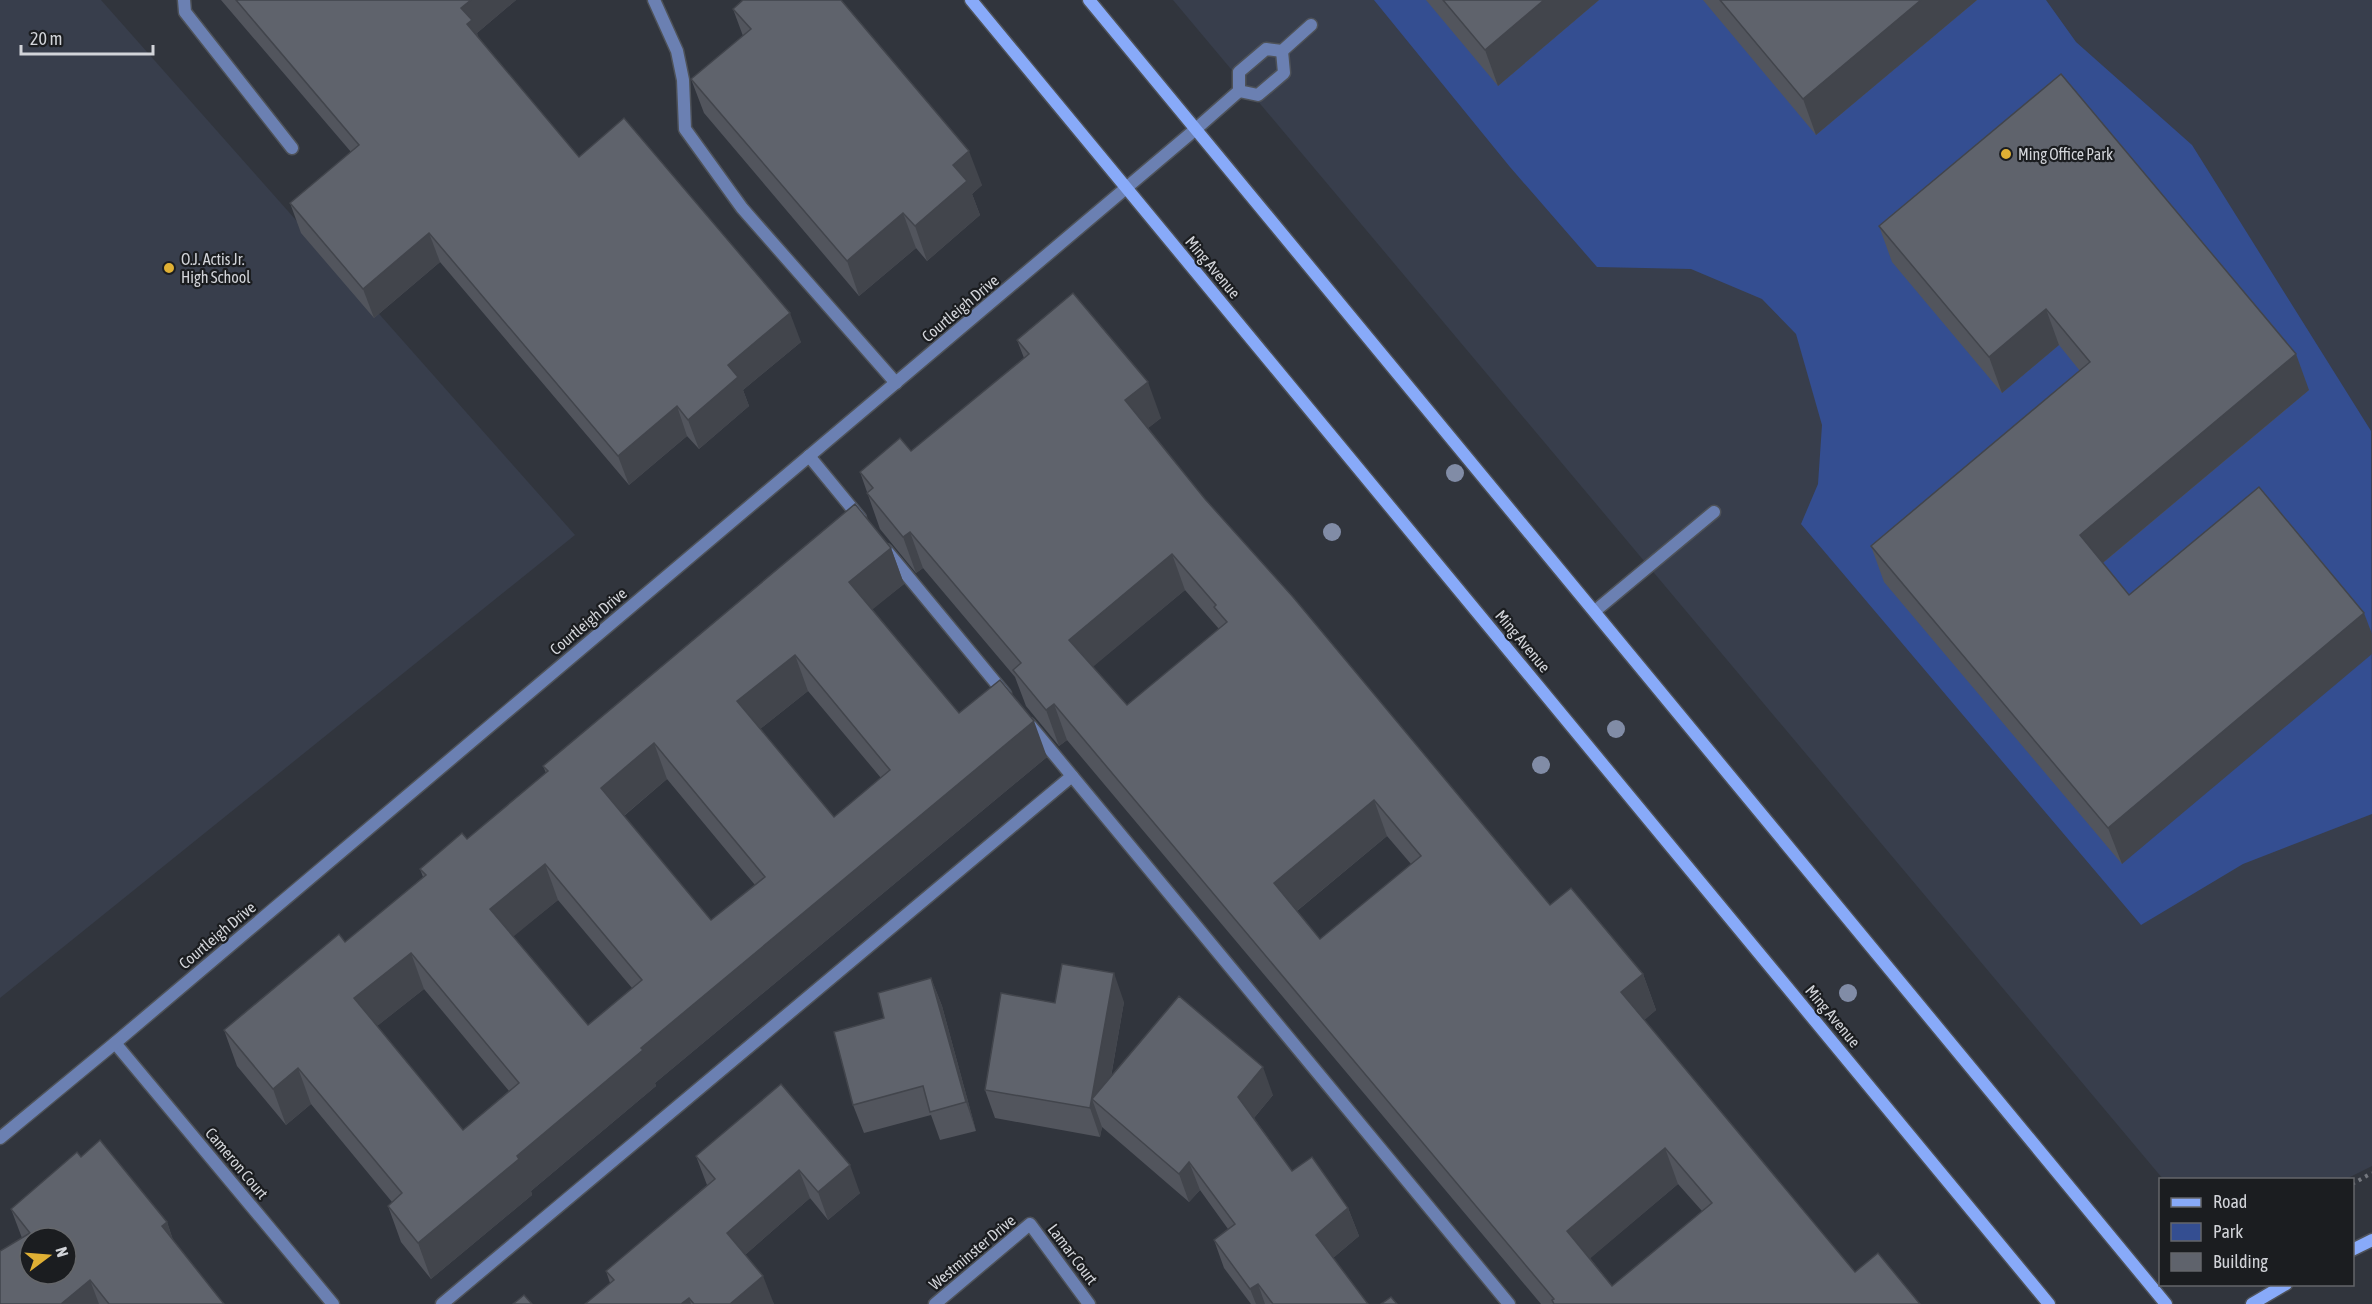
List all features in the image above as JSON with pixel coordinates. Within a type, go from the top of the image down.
[{"type":"main road","name":"Ming Avenue","points":[[971,0],[2049,1304]]},
{"type":"main road","points":[[1089,0],[2166,1304]]},
{"type":"main road","points":[[2354,1249],[2372,1240]]},
{"type":"main road","points":[[2252,1304],[2283,1286]]},
{"type":"street","points":[[184,0],[185,12],[292,148]]},
{"type":"street","points":[[654,0],[677,51],[683,80],[685,129],[742,208],[896,383]]},
{"type":"street","points":[[1282,51],[1284,73],[1258,95],[1239,91],[1239,72],[1266,49],[1282,51],[1311,26]]},
{"type":"street","name":"Courtleigh Drive","points":[[0,1138],[1239,91]]},
{"type":"street","points":[[809,456],[1509,1304]]},
{"type":"street","points":[[1595,612],[1714,512]]},
{"type":"street","points":[[442,1304],[1072,776]]},
{"type":"street","name":"Cameron Court","points":[[115,1043],[333,1304]]},
{"type":"street","name":"Westminster Drive","points":[[935,1304],[1030,1224]]},
{"type":"street","name":"Lamar Court","points":[[1030,1224],[1089,1304]]},
{"type":"path","points":[[2354,1183],[2372,1173]]},
{"type":"shaded area","name":"O.J. Actis Jr. High School","points":[[0,0],[101,0],[575,535],[0,998]]},
{"type":"shaded area","points":[[1173,0],[2372,0],[2372,1166],[2348,1178],[2162,1178]]},
{"type":"green space","points":[[1374,0],[2046,0],[2076,42],[2192,145],[2371,431],[2372,814],[2243,864],[2141,925],[1801,524],[1818,484],[1822,425],[1796,334],[1762,299],[1691,269],[1597,267],[1510,167]]},
{"type":"building","points":[[236,0],[471,0],[461,8],[472,20],[467,24],[579,157],[624,118],[790,313],[728,365],[738,377],[688,420],[677,406],[618,456],[429,233],[363,289],[290,203],[359,145]]},
{"type":"building","points":[[743,0],[841,0],[969,151],[953,165],[967,181],[915,226],[903,213],[847,261],[691,79],[751,29],[733,9]]},
{"type":"building","points":[[1443,0],[1544,0],[1485,50]]},
{"type":"building","points":[[1720,0],[1921,0],[1803,99]]},
{"type":"building","points":[[2061,74],[2296,354],[2080,535],[2129,595],[2259,487],[2364,613],[2108,828],[1871,546],[2090,362],[2046,309],[1989,357],[1879,226]]},
{"type":"building","points":[[1073,293],[1148,382],[1125,400],[1205,499],[1293,597],[1550,905],[1571,888],[1643,974],[1621,992],[1855,1272],[1878,1253],[1920,1304],[1554,1304],[1552,1300],[1554,1299],[1054,704],[1046,710],[1013,670],[1021,663],[910,532],[903,537],[867,493],[873,488],[860,472],[900,438],[911,451],[1029,354],[1017,340]],"holes":[[[1172,554],[1216,605],[1214,607],[1227,622],[1127,705],[1069,640]],[[1374,800],[1421,856],[1320,939],[1274,883]],[[1665,1148],[1712,1203],[1612,1286],[1567,1231]]]},
{"type":"building","points":[[855,504],[891,548],[849,582],[959,713],[1000,680],[1034,721],[641,1048],[643,1050],[517,1156],[519,1159],[418,1243],[388,1206],[402,1193],[298,1068],[273,1089],[224,1030],[339,934],[345,942],[426,875],[420,869],[462,833],[467,839],[548,771],[543,766]],"holes":[[[795,655],[890,770],[834,817],[737,701]],[[654,743],[765,877],[711,920],[601,788]],[[545,864],[642,980],[588,1025],[490,909]],[[411,953],[519,1083],[463,1130],[354,998]]]},
{"type":"building","points":[[1062,964],[1114,973],[1090,1108],[985,1090],[1001,993],[1055,1003]]},
{"type":"building","points":[[931,978],[966,1102],[930,1112],[923,1086],[853,1105],[834,1032],[884,1018],[878,993]]},
{"type":"building","points":[[1179,996],[1263,1067],[1238,1097],[1292,1171],[1312,1157],[1348,1208],[1316,1235],[1368,1304],[1273,1304],[1258,1284],[1250,1289],[1214,1240],[1235,1224],[1189,1162],[1179,1174],[1092,1099]]},
{"type":"building","points":[[781,1084],[850,1165],[818,1192],[799,1170],[727,1233],[763,1276],[730,1304],[694,1304],[689,1298],[681,1304],[585,1304],[614,1280],[606,1271],[715,1179],[696,1156]]},
{"type":"building","points":[[100,1140],[167,1222],[162,1226],[224,1304],[109,1304],[90,1280],[61,1304],[0,1304],[0,1251],[18,1240],[18,1286],[78,1286],[78,1226],[24,1226],[11,1209],[77,1152],[81,1157]]},
{"type":"building","points":[[524,1295],[532,1304],[513,1304]]},
{"type":"building","points":[[1391,1297],[1397,1304],[1381,1304]]},
{"type":"place","name":"Ming Office Park","points":[[2006,154]]},
{"type":"place","name":"O.J. Actis Jr. High School","points":[[169,268]]}]
